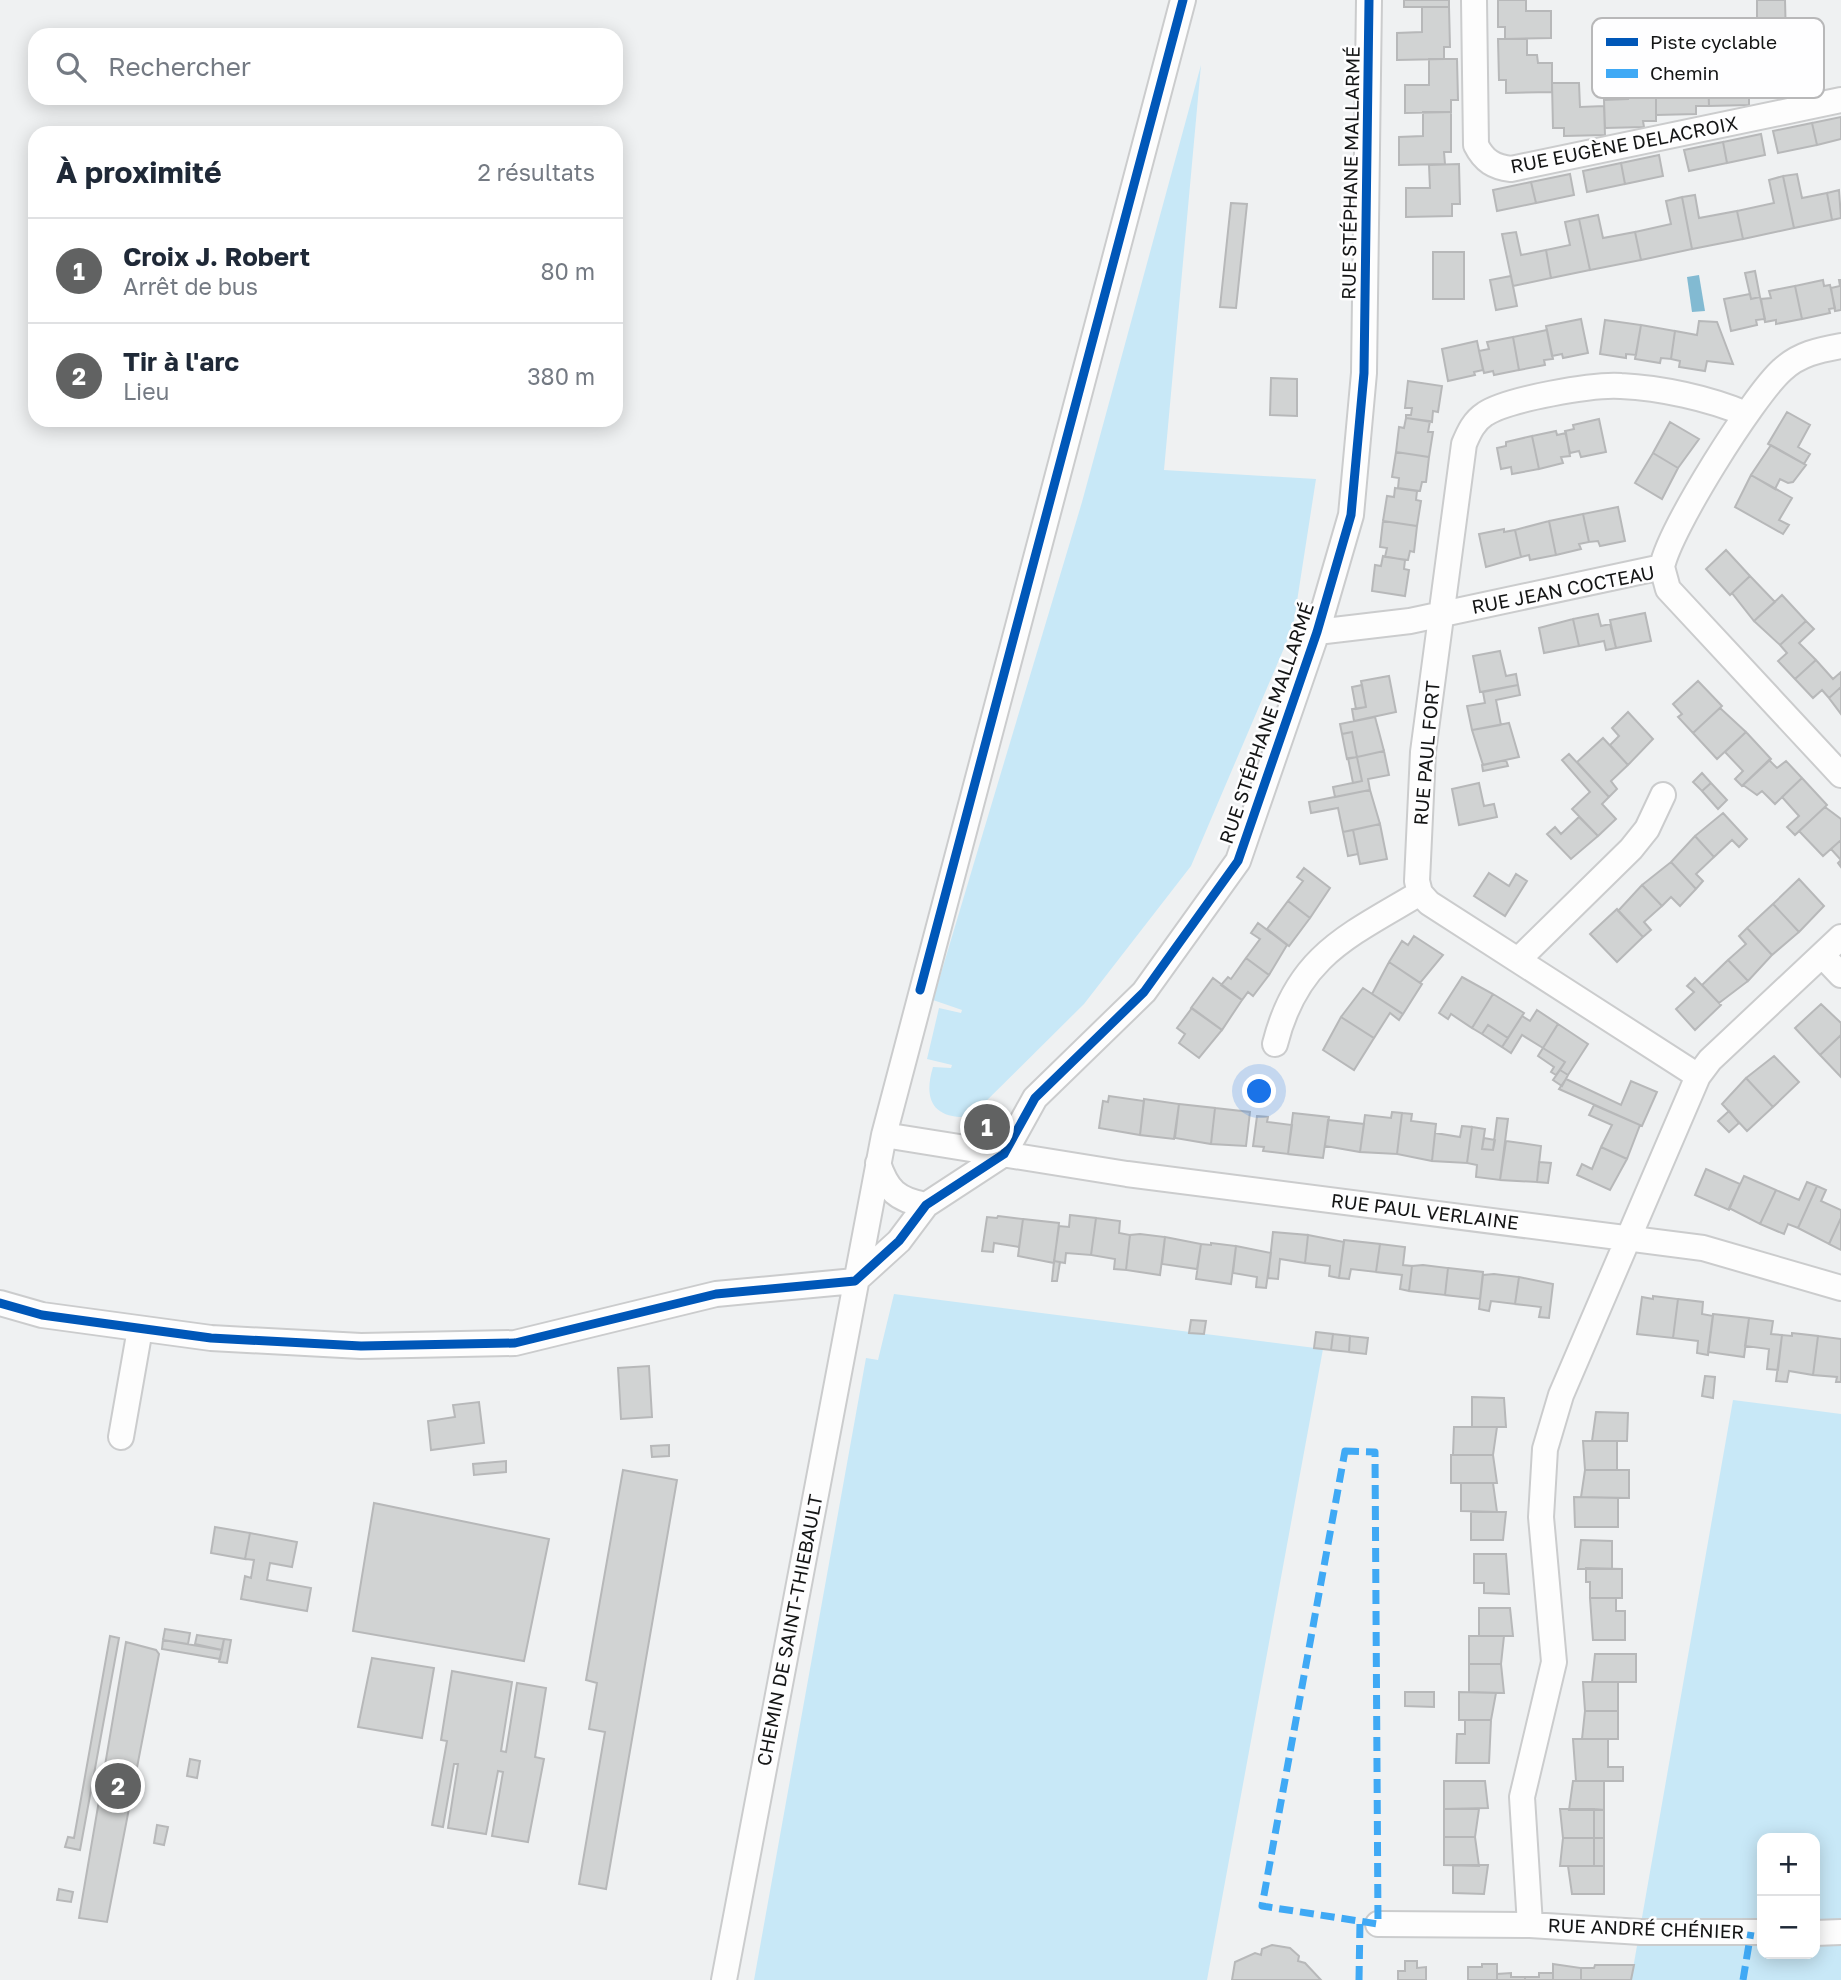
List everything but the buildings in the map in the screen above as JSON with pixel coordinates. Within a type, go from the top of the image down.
[{"type":"street","name":"CHEMIN DE SAINT-THIEBAULT","points":[[724,1980],[884,1135],[1183,0]]},
{"type":"street","name":"RUE STÉPHANE MALLARMÉ","points":[[855,1281],[899,1241],[926,1205],[1004,1154],[1035,1098],[1144,992],[1238,861],[1317,632],[1351,515],[1364,373],[1369,0]]},
{"type":"street","name":"RUE EUGÈNE DELACROIX","points":[[1474,0],[1476,145],[1482,156],[1498,168],[1511,169],[1841,100]]},
{"type":"street","points":[[1662,567],[1670,542],[1746,414],[1783,369],[1801,356],[1841,346]]},
{"type":"street","name":"RUE PAUL FORT","points":[[1420,893],[1417,866],[1423,752],[1464,444],[1476,421],[1502,406],[1621,386],[1706,400],[1746,414]]},
{"type":"street","name":"RUE JEAN COCTEAU","points":[[1317,632],[1410,621],[1662,567],[1668,589],[1841,775]]},
{"type":"street","points":[[1518,960],[1631,849],[1647,829],[1663,796]]},
{"type":"street","points":[[1275,1044],[1289,999],[1321,956],[1420,893],[1429,903],[1698,1076]]},
{"type":"street","name":"RUE ANDRÉ CHÉNIER","points":[[1530,1925],[1522,1797],[1554,1662],[1541,1517],[1545,1449],[1571,1370],[1698,1076],[1710,1060],[1841,937]]},
{"type":"street","points":[[1822,955],[1841,975]]},
{"type":"street","name":"RUE PAUL VERLAINE","points":[[884,1135],[1127,1174],[1703,1248],[1841,1287]]},
{"type":"street","points":[[878,1163],[885,1185],[899,1196],[926,1205]]},
{"type":"street","points":[[0,1303],[42,1315],[211,1338],[361,1346],[515,1343],[716,1294],[855,1281]]},
{"type":"street","points":[[121,1437],[140,1329]]},
{"type":"street","name":"RUE ANDRÉ CHÉNIER","points":[[1378,1924],[1530,1925],[1641,1932],[1757,1932]]},
{"type":"street","points":[[1820,1933],[1841,1932]]},
{"type":"shaded area","points":[[1201,65],[1164,470],[1316,479],[1293,627],[1191,866],[1084,1004],[970,1117],[947,1115],[934,1105],[929,1089],[930,1079],[933,1067],[951,1068],[952,1065],[927,1059],[939,1008],[961,1013],[962,1010],[933,1000],[1082,502]]},
{"type":"shaded area","points":[[1699,275],[1705,311],[1692,312],[1687,277]]},
{"type":"shaded area","points":[[894,1294],[1323,1349],[1207,1980],[754,1980],[866,1358],[878,1360]]},
{"type":"shaded area","points":[[1733,1400],[1841,1414],[1841,1980],[1631,1980]]},
{"type":"marked path","points":[[1345,1451],[1375,1452],[1378,1924],[1262,1906],[1345,1451]]},
{"type":"marked path","points":[[1359,1980],[1360,1921]]},
{"type":"marked path","points":[[1743,1980],[1751,1932]]},
{"type":"cycle path","points":[[920,990],[1183,0]]},
{"type":"cycle path","points":[[0,1303],[42,1315],[211,1338],[361,1346],[515,1343],[716,1294],[855,1281],[899,1241],[926,1205],[1004,1154],[1035,1098],[1144,992],[1238,861],[1317,632],[1351,515],[1364,373],[1369,0]]},
{"type":"place","name":"Croix J. Robert","points":[[987,1127]]},
{"type":"place","name":"Tir à l'arc","points":[[118,1786]]}]
